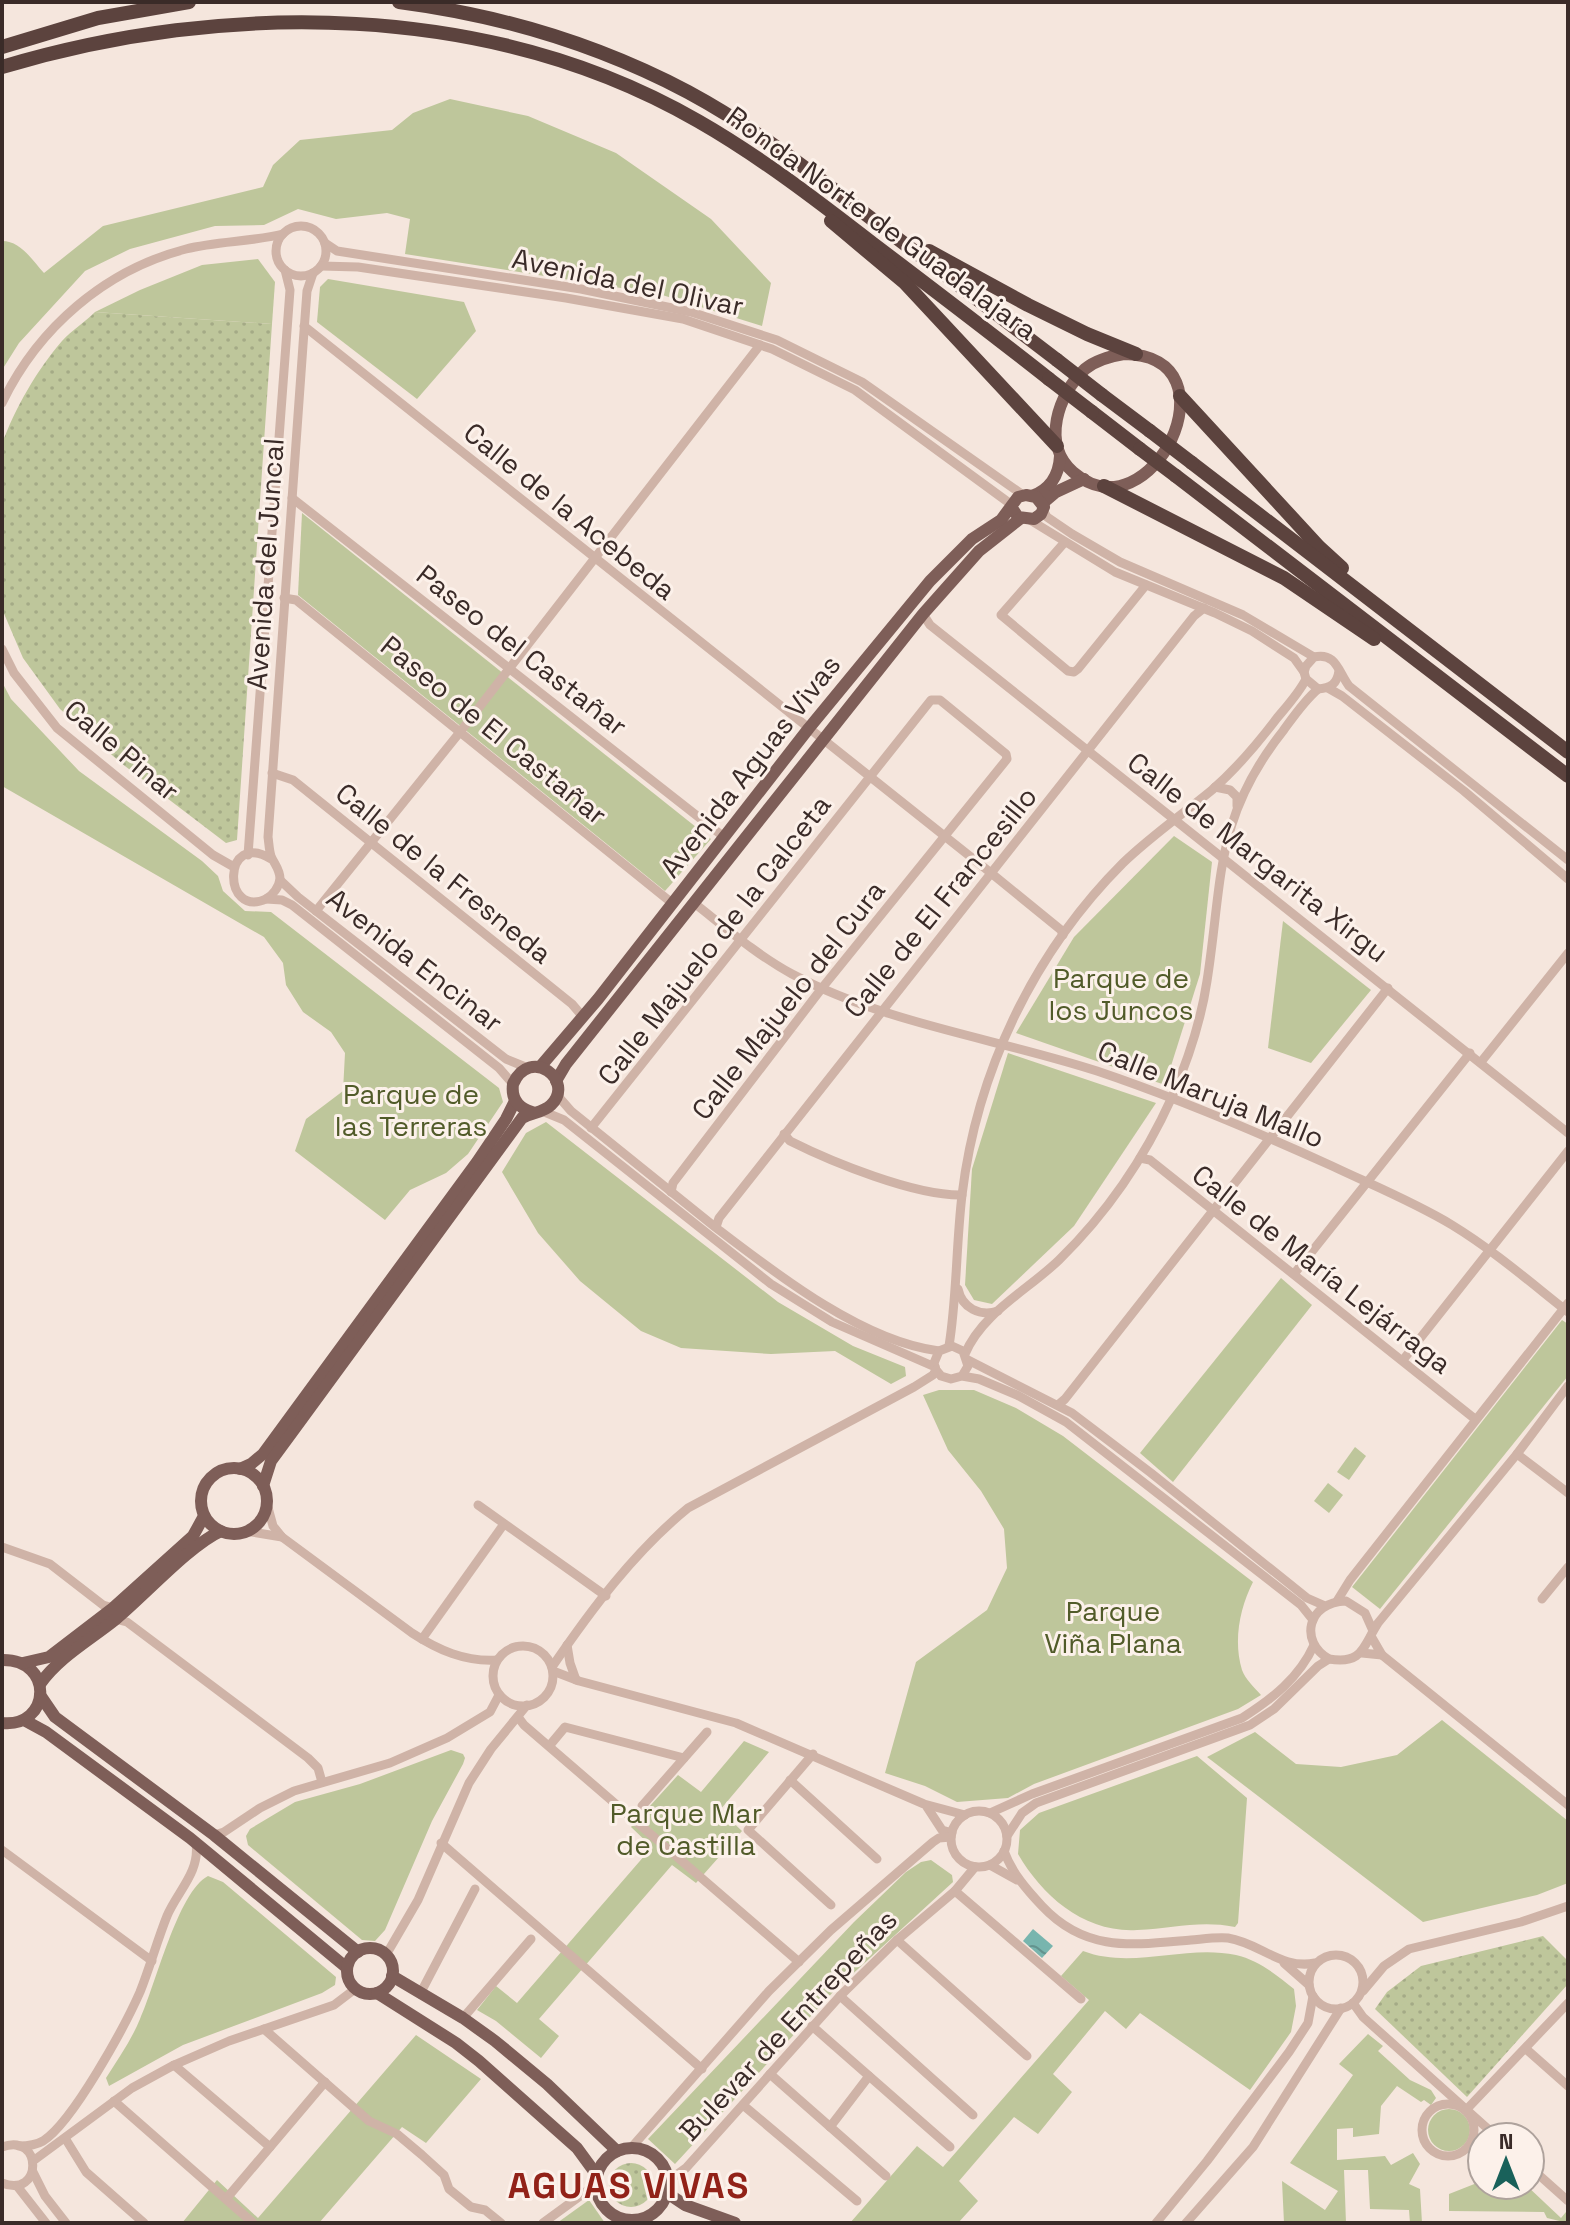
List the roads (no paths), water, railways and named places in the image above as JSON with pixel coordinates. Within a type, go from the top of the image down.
[{"type":"highway","points":[[2,47],[98,18],[189,2]]},
{"type":"highway","name":"Ronda Norte de Guadalajara","points":[[399,2],[498,20],[586,48],[685,90],[774,144],[1568,752]]},
{"type":"highway","name":"Ronda Norte de Guadalajara","points":[[2,67],[98,38],[198,20],[293,15],[396,21],[483,37],[576,64],[644,93],[697,120],[781,175],[1568,776]]},
{"type":"highway","points":[[774,144],[826,174],[938,258],[1087,334],[1136,354]]},
{"type":"highway","points":[[781,175],[840,230],[905,283],[1058,451]]},
{"type":"highway","points":[[1180,396],[1329,556],[1436,642],[1484,687]]},
{"type":"highway","points":[[1104,486],[1284,578],[1397,655],[1441,680]]},
{"type":"main road","points":[[1058,451],[1073,473],[1084,479],[1119,487],[1135,481],[1159,458],[1178,427],[1180,396],[1173,377],[1163,366],[1136,354],[1112,356],[1087,368],[1074,382],[1059,410],[1056,422],[1059,471],[1035,501],[1037,518],[1019,513],[1015,499],[1035,501],[1084,479]]},
{"type":"main road","name":"Avenida Aguas Vivas","points":[[556,1081],[566,1064],[923,614],[979,551],[1019,513]]},
{"type":"main road","name":"Avenida Aguas Vivas","points":[[534,1067],[583,1017],[809,728],[945,563],[1019,513]]},
{"type":"main road","points":[[263,1486],[271,1461],[341,1357],[481,1165],[522,1118],[549,1108],[557,1095],[556,1081],[553,1075],[534,1067],[521,1071],[513,1084],[515,1101],[519,1106],[537,1112]]},
{"type":"main road","points":[[481,1165],[515,1101]]},
{"type":"main road","points":[[2,1660],[23,1663],[49,1657],[114,1614],[193,1536],[204,1516],[201,1495],[208,1481],[218,1473],[251,1464],[263,1454],[341,1357]]},
{"type":"main road","points":[[204,1516],[221,1531],[235,1534],[246,1531],[259,1520],[267,1504],[263,1486],[253,1474],[240,1469]]},
{"type":"main road","points":[[2,1723],[24,1720],[32,1713],[40,1689],[55,1666],[201,1543],[221,1531]]},
{"type":"main road","points":[[23,1663],[36,1675],[55,1717],[214,1835],[358,1952]]},
{"type":"main road","points":[[24,1720],[46,1732],[196,1844],[347,1968]]},
{"type":"main road","points":[[377,1993],[388,1985],[392,1976],[391,1962],[378,1950],[366,1949],[358,1952],[347,1968],[355,1989],[377,1993],[479,2061],[577,2148],[596,2179],[598,2199],[604,2208],[628,2222],[649,2216],[663,2223]]},
{"type":"main road","points":[[392,1976],[463,2018],[547,2084],[617,2151]]},
{"type":"main road","points":[[596,2179],[606,2159],[617,2151],[631,2148]]},
{"type":"main road","name":"Bulevar de Entrepeñas","points":[[631,2148],[641,2149],[656,2158],[666,2171],[668,2187],[660,2207],[649,2216]]},
{"type":"main road","points":[[668,2187],[688,2207],[735,2223]]},
{"type":"street","points":[[2,403],[38,345],[77,305],[128,271],[185,250],[219,242],[283,234],[303,226],[317,231],[325,243],[326,255],[317,269],[299,276],[285,270],[276,252],[283,234]]},
{"type":"street","points":[[252,240],[276,252]]},
{"type":"street","name":"Avenida del Olivar","points":[[325,243],[337,251],[581,289],[691,312],[777,340],[862,382],[1035,501],[1047,517],[1072,534],[1120,562],[1243,615],[1314,657]]},
{"type":"street","name":"Avenida del Olivar","points":[[317,269],[358,267],[581,300],[683,319],[760,345],[855,390],[1064,543],[1115,572],[1204,608],[1282,649],[1294,658],[1305,676]]},
{"type":"street","name":"Avenida del Juncal","points":[[271,859],[268,837],[304,326],[307,291],[317,269]]},
{"type":"street","name":"Avenida del Juncal","points":[[248,855],[290,290],[285,270]]},
{"type":"street","name":"Calle de la Acebeda","points":[[304,326],[991,873],[1061,930],[1063,935]]},
{"type":"street","points":[[316,911],[595,560],[760,345]]},
{"type":"street","name":"Paseo del Castañar","points":[[292,498],[724,837]]},
{"type":"street","points":[[1064,543],[1001,615],[1068,671],[1078,669],[1146,585]]},
{"type":"street","name":"Paseo de El Castañar","points":[[284,598],[296,600],[672,903]]},
{"type":"street","name":"Calle de El Francesillo","points":[[716,1227],[719,1218],[880,1011],[1194,616],[1204,608]]},
{"type":"street","name":"Calle de Margarita Xirgu","points":[[923,614],[930,625],[1568,1133]]},
{"type":"street","name":"Calle Pinar","points":[[2,649],[14,673],[57,728],[213,855],[234,867]]},
{"type":"street","points":[[938,1371],[935,1358],[944,1349],[957,1278],[962,1195],[972,1138],[985,1089],[1020,1004],[1063,935],[1124,863],[1215,787],[1263,736],[1305,676],[1306,666],[1314,657],[1326,655],[1333,659],[1349,686],[1568,860]]},
{"type":"street","points":[[962,1376],[974,1336],[998,1311],[1060,1259],[1108,1205],[1140,1158],[1185,1064],[1206,984],[1222,857],[1237,806],[1253,772],[1323,688],[1334,684],[1339,671]]},
{"type":"street","points":[[1305,676],[1342,696],[1464,791],[1568,879]]},
{"type":"street","name":"Calle Majuelo de la Calceta","points":[[591,1128],[931,700],[940,700],[1008,756],[945,837]]},
{"type":"street","name":"Calle de la Fresneda","points":[[272,773],[293,780],[572,1004],[583,1017]]},
{"type":"street","points":[[1215,787],[1230,790],[1237,797],[1237,806]]},
{"type":"street","name":"Calle Majuelo del Cura","points":[[671,1192],[673,1183],[822,988],[945,837]]},
{"type":"street","points":[[248,855],[264,855],[271,859],[279,872],[277,887],[266,899],[252,901],[239,894],[233,882],[234,867],[248,855]]},
{"type":"street","name":"Avenida Encinar","points":[[280,880],[506,1059],[534,1067]]},
{"type":"street","name":"Avenida Encinar","points":[[266,899],[282,900],[292,905],[499,1068],[513,1084]]},
{"type":"street","name":"Calle Maruja Mallo","points":[[694,903],[768,959],[822,988],[880,1011],[1070,1063],[1171,1098],[1271,1138],[1367,1182],[1439,1218],[1490,1250],[1567,1308]]},
{"type":"street","points":[[1481,1062],[1568,953]]},
{"type":"street","points":[[1058,1405],[1388,988]]},
{"type":"street","points":[[1294,1274],[1470,1053]]},
{"type":"street","points":[[557,1095],[591,1128],[778,1276],[836,1311],[901,1342],[944,1349],[960,1348],[966,1357],[1058,1405],[1151,1473],[1307,1598],[1323,1605],[1346,1601],[1360,1607],[1369,1617],[1372,1634],[1382,1655],[1568,1805]]},
{"type":"street","points":[[537,1112],[564,1120],[771,1284],[832,1322],[955,1379],[962,1376],[979,1379],[1017,1395],[1066,1422],[1301,1605],[1313,1620]]},
{"type":"street","points":[[784,1134],[790,1141],[862,1172],[926,1190],[962,1195]]},
{"type":"street","points":[[1403,1360],[1568,1151]]},
{"type":"street","name":"Calle de María Lejárraga","points":[[1140,1158],[1150,1160],[1213,1209],[1475,1419]]},
{"type":"street","points":[[957,1278],[959,1295],[968,1307],[988,1314],[998,1311]]},
{"type":"street","points":[[1337,1601],[1475,1419],[1567,1308]]},
{"type":"street","points":[[570,1642],[542,1652],[519,1646],[500,1655],[493,1675],[499,1695],[513,1705],[527,1705],[541,1699],[551,1685],[552,1669],[606,1596],[661,1530],[703,1498],[938,1371]]},
{"type":"street","points":[[1362,1653],[1372,1634],[1568,1386]]},
{"type":"street","points":[[1517,1454],[1568,1493]]},
{"type":"street","points":[[267,1504],[273,1526],[282,1537],[422,1639],[477,1662],[493,1675]]},
{"type":"street","points":[[478,1505],[606,1596]]},
{"type":"street","points":[[422,1639],[504,1524]]},
{"type":"street","points":[[246,1531],[282,1537]]},
{"type":"street","points":[[2,1547],[50,1564],[308,1758],[318,1768],[322,1782]]},
{"type":"street","points":[[1542,1599],[1568,1567]]},
{"type":"street","points":[[990,1813],[1032,1794],[1242,1718],[1267,1701],[1301,1668],[1314,1645],[1313,1620],[1323,1605]]},
{"type":"street","points":[[570,1642],[570,1663],[577,1681]]},
{"type":"street","points":[[1314,1645],[1329,1659]]},
{"type":"street","points":[[542,1652],[552,1669],[577,1681],[736,1723],[924,1804],[965,1815]]},
{"type":"street","points":[[990,1865],[1004,1851],[1007,1836],[1022,1813],[1036,1803],[1250,1725],[1274,1709],[1329,1659],[1344,1660],[1362,1653],[1382,1655]]},
{"type":"street","points":[[477,1662],[497,1660]]},
{"type":"street","points":[[551,1685],[577,1681]]},
{"type":"street","points":[[214,1835],[237,1825],[279,1798],[390,1763],[447,1738],[490,1712],[499,1695]]},
{"type":"street","points":[[513,1705],[514,1720]]},
{"type":"street","points":[[386,1955],[418,1900],[469,1783],[527,1705]]},
{"type":"street","points":[[514,1720],[550,1745],[799,1962]]},
{"type":"street","points":[[550,1745],[565,1727],[684,1758]]},
{"type":"street","points":[[642,1806],[707,1732]]},
{"type":"street","points":[[813,1754],[748,1830],[831,1905]]},
{"type":"street","points":[[790,1780],[877,1859]]},
{"type":"street","points":[[924,1804],[934,1814],[942,1830],[951,1835]]},
{"type":"street","points":[[1007,1836],[1000,1820],[990,1813],[978,1811],[965,1815],[955,1824],[951,1835],[952,1847],[957,1857],[975,1867],[990,1865],[1020,1882]]},
{"type":"street","name":"Bulevar de Entrepeñas","points":[[631,2148],[769,1991],[907,1863],[939,1838],[951,1835]]},
{"type":"street","points":[[441,1843],[702,2069]]},
{"type":"street","points":[[8,2145],[27,2146],[45,2140],[76,2103],[124,2024],[152,1961],[167,1917],[197,1861],[196,1844]]},
{"type":"street","points":[[2,1850],[152,1961]]},
{"type":"street","points":[[1004,1851],[1020,1882],[1050,1915],[1069,1930],[1096,1941],[1122,1945],[1223,1938],[1255,1947],[1297,1965],[1315,1963]]},
{"type":"street","name":"Bulevar de Entrepeñas","points":[[668,2187],[840,1996],[897,1940],[955,1891],[975,1867]]},
{"type":"street","points":[[420,1994],[475,1889]]},
{"type":"street","points":[[955,1891],[1081,1999]]},
{"type":"street","points":[[1313,1996],[1325,2007],[1341,2008],[1353,2003],[1384,1966],[1409,1949],[1521,1922],[1568,1906]]},
{"type":"street","points":[[463,2018],[531,1939]]},
{"type":"street","points":[[897,1940],[1027,2056]]},
{"type":"street","points":[[1156,2223],[1216,2149],[1308,2023],[1313,1996],[1309,1975],[1315,1963],[1325,1956],[1340,1954],[1354,1961],[1364,1981],[1363,1991]]},
{"type":"street","points":[[1278,1959],[1310,1986]]},
{"type":"street","points":[[1360,1969],[1384,1966]]},
{"type":"street","points":[[3,2185],[25,2183],[33,2166],[65,2138],[114,2101],[174,2065],[334,2005],[355,1989]]},
{"type":"street","points":[[840,1996],[973,2115]]},
{"type":"street","points":[[1353,2003],[1363,2017],[1479,2121]]},
{"type":"street","points":[[1466,2110],[1568,2003]]},
{"type":"street","points":[[1186,2223],[1253,2147],[1341,2008]]},
{"type":"street","points":[[812,2026],[950,2147]]},
{"type":"street","points":[[264,2029],[378,2127],[397,2134],[422,2155],[444,2175],[449,2189],[471,2207],[485,2210],[501,2223]]},
{"type":"street","points":[[1526,2049],[1568,2086]]},
{"type":"street","points":[[174,2065],[270,2147]]},
{"type":"street","points":[[770,2074],[886,2176]]},
{"type":"street","points":[[830,2127],[869,2076]]},
{"type":"street","points":[[229,2196],[325,2082]]},
{"type":"street","points":[[1440,2084],[1441,2104]]},
{"type":"street","points":[[114,2101],[206,2181],[229,2196],[253,2223]]},
{"type":"street","points":[[1466,2149],[1452,2156],[1435,2153],[1428,2147],[1422,2131],[1423,2122],[1427,2114],[1441,2104],[1450,2103],[1466,2110],[1473,2121]]},
{"type":"street","points":[[743,2105],[857,2201]]},
{"type":"street","points":[[65,2138],[86,2172],[144,2223]]},
{"type":"street","points":[[8,2145],[29,2152],[45,2196],[66,2223]]},
{"type":"street","points":[[543,2223],[596,2179]]},
{"type":"street","points":[[1546,2181],[1568,2201]]},
{"type":"street","points":[[17,2186],[46,2223]]},
{"type":"street","points":[[1201,2208],[1202,2223]]},
{"type":"water","points":[[1033,1929],[1053,1946],[1042,1958],[1023,1941]]},
{"type":"district","name":"AGUAS VIVAS","points":[[629,2185]]},
{"type":"park label","name":"Parque de los Juncos","points":[[1121,994]]},
{"type":"park label","name":"Parque de las Terreras","points":[[411,1110]]},
{"type":"park label","name":"Parque Viña Plana","points":[[1113,1627]]},
{"type":"park label","name":"Parque Mar de Castilla","points":[[686,1829]]}]
